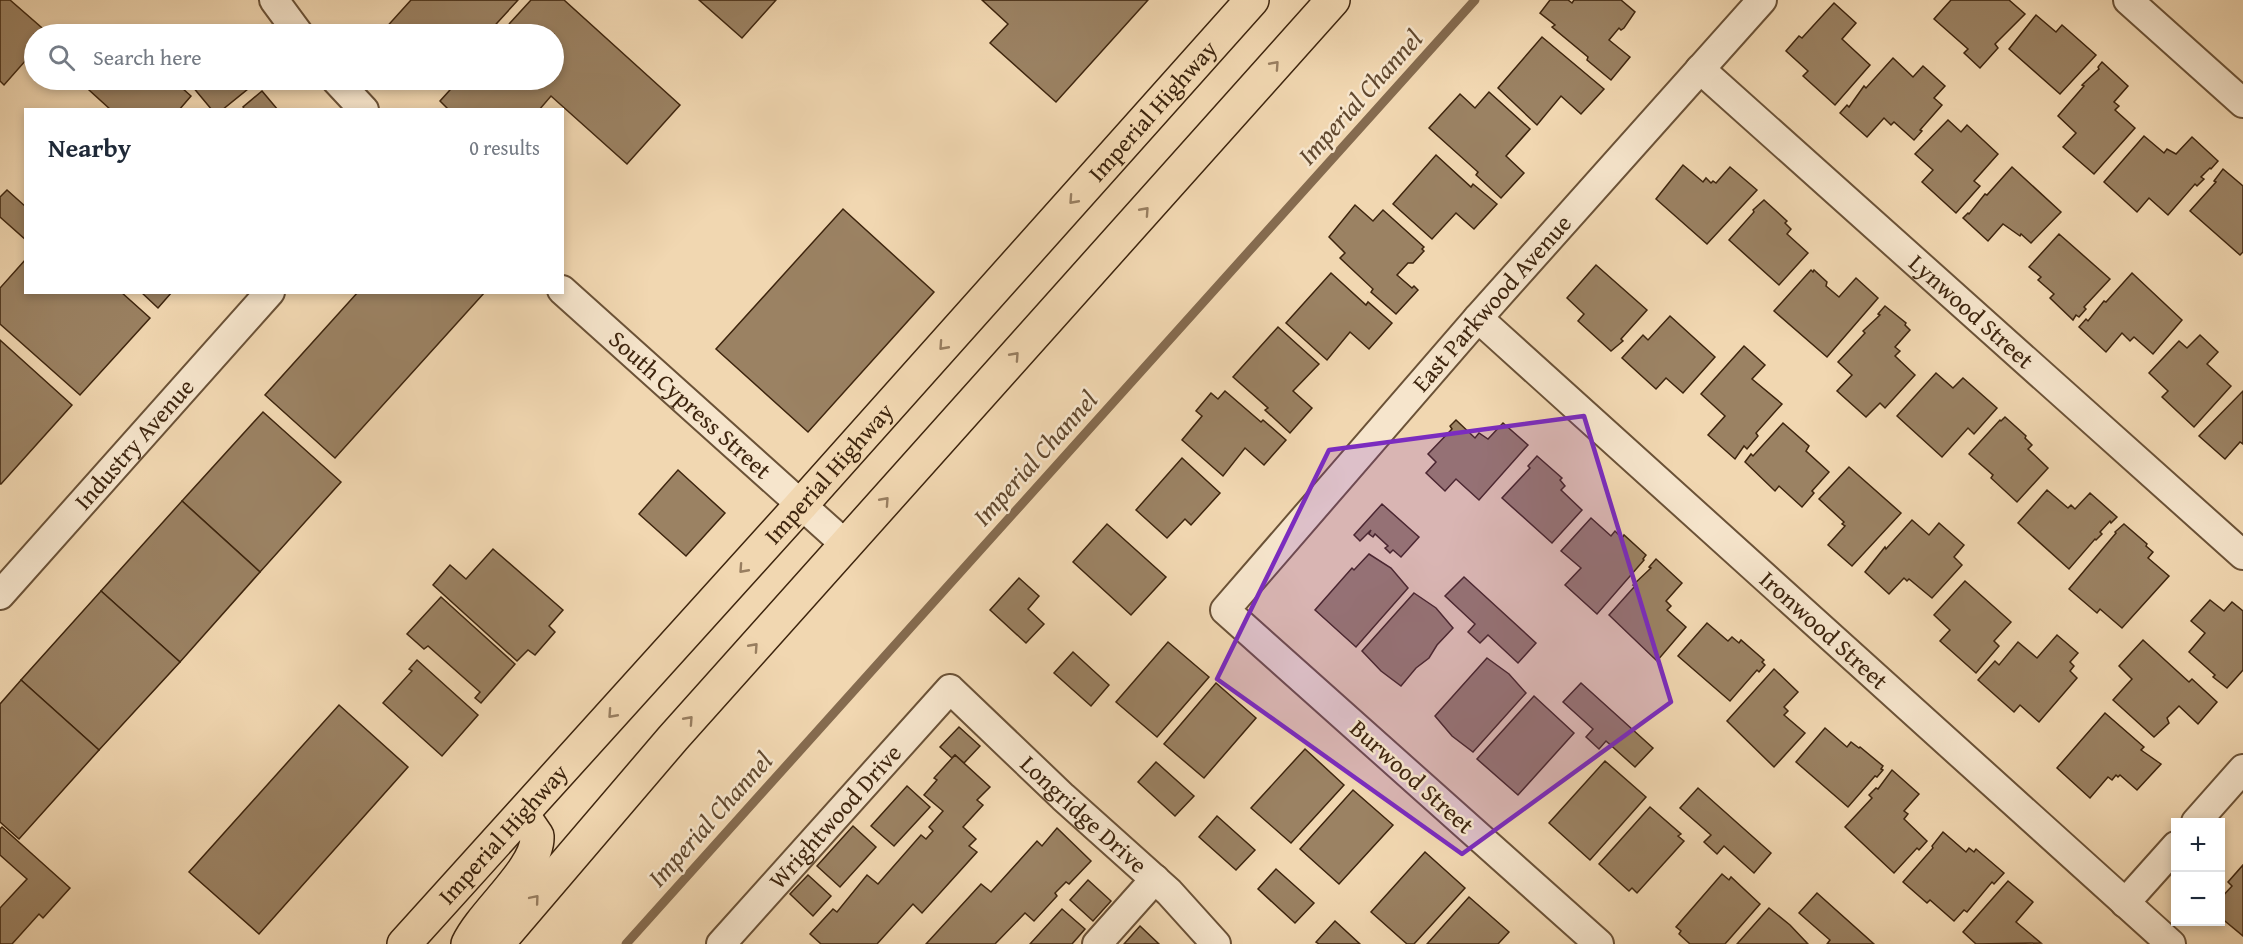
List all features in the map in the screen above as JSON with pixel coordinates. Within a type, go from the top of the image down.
[{"type":"main road","name":"Imperial Highway","points":[[404,944],[801,505],[1252,0]]},
{"type":"main road","points":[[497,944],[673,738],[1333,0]]},
{"type":"main road","points":[[468,944],[490,911],[527,865],[534,852],[537,836],[522,814]]},
{"type":"street","points":[[274,0],[292,24]]},
{"type":"street","name":"East Parkwood Avenue","points":[[1225,610],[1478,318],[1762,0]]},
{"type":"street","points":[[2128,0],[2243,103]]},
{"type":"street","name":"Lynwood Street","points":[[1700,69],[2243,555]]},
{"type":"street","points":[[345,90],[362,108]]},
{"type":"street","name":"South Cypress Street","points":[[564,292],[846,545]]},
{"type":"street","name":"Industry Avenue","points":[[0,594],[268,294]]},
{"type":"street","name":"Ironwood Street","points":[[1478,318],[2171,944]]},
{"type":"street","name":"Burwood Street","points":[[1225,610],[1599,944]]},
{"type":"street","name":"Longridge Drive","points":[[950,688],[1063,797],[1155,879],[1185,908],[1216,944]]},
{"type":"street","name":"Wrightwood Drive","points":[[721,944],[950,688]]},
{"type":"street","points":[[2200,818],[2243,770]]},
{"type":"street","points":[[2125,903],[2171,851]]},
{"type":"street","points":[[1097,944],[1155,879]]},
{"type":"highlighted area","points":[[1584,416],[1671,702],[1462,854],[1217,679],[1329,450]]},
{"type":"building","points":[[0,0],[10,0],[38,24],[24,24],[24,62],[4,85],[0,81]]},
{"type":"building","points":[[411,0],[518,0],[496,24],[389,24]]},
{"type":"building","points":[[531,0],[564,0],[680,105],[627,164],[551,96],[541,108],[447,108],[440,101],[450,90],[564,90],[564,24],[509,24]]},
{"type":"building","points":[[699,0],[776,0],[742,38]]},
{"type":"building","points":[[982,0],[1148,0],[1056,102],[990,43],[1008,24]]},
{"type":"building","points":[[1550,0],[1568,0],[1572,3],[1574,0],[1621,0],[1635,12],[1624,28],[1621,30],[1619,28],[1609,40],[1630,57],[1611,80],[1552,27],[1555,25],[1540,13]]},
{"type":"building","points":[[1951,0],[2009,0],[2025,14],[1995,44],[1998,48],[1980,68],[1964,53],[1968,49],[1934,19]]},
{"type":"building","points":[[1834,3],[1856,23],[1842,39],[1870,65],[1835,105],[1803,76],[1808,71],[1786,51],[1799,36],[1802,38]]},
{"type":"building","points":[[2036,15],[2056,32],[2062,25],[2096,55],[2060,94],[2009,49]]},
{"type":"building","points":[[1542,37],[1604,89],[1581,114],[1561,96],[1537,125],[1498,88]]},
{"type":"building","points":[[1893,58],[1913,77],[1923,66],[1945,86],[1934,98],[1942,105],[1914,140],[1894,122],[1891,125],[1884,118],[1867,137],[1840,113],[1847,105],[1849,107],[1864,86],[1866,88]]},
{"type":"building","points":[[2102,62],[2128,86],[2114,102],[2119,106],[2115,110],[2135,128],[2094,174],[2063,147],[2076,133],[2058,116],[2084,86],[2082,85],[2099,69]]},
{"type":"building","points":[[89,90],[184,90],[191,96],[181,108],[109,108]]},
{"type":"building","points":[[195,90],[247,90],[224,108],[210,108]]},
{"type":"building","points":[[262,91],[276,108],[244,108]]},
{"type":"building","points":[[1489,92],[1530,129],[1506,156],[1524,173],[1501,198],[1476,175],[1478,172],[1429,128],[1460,94],[1475,108]]},
{"type":"building","points":[[1948,120],[1961,132],[1967,125],[1998,154],[1974,181],[1980,186],[1956,213],[1922,182],[1933,170],[1915,154]]},
{"type":"building","points":[[2144,136],[2164,153],[2167,149],[2176,154],[2192,137],[2218,161],[2201,177],[2204,179],[2197,186],[2195,184],[2168,215],[2149,198],[2137,212],[2104,182]]},
{"type":"building","points":[[1436,155],[1471,187],[1473,184],[1497,204],[1474,229],[1456,213],[1432,239],[1393,204]]},
{"type":"building","points":[[1683,165],[1703,182],[1706,178],[1711,183],[1713,181],[1716,183],[1730,167],[1757,190],[1707,244],[1656,199]]},
{"type":"building","points":[[2012,167],[2061,212],[2031,243],[2021,234],[2020,236],[2003,224],[1988,241],[1963,218]]},
{"type":"building","points":[[2223,169],[2243,186],[2243,252],[2240,255],[2190,211],[2216,182],[2214,181]]},
{"type":"building","points":[[7,190],[24,205],[24,238],[0,217],[0,197]]},
{"type":"building","points":[[1764,200],[1787,221],[1785,223],[1791,229],[1787,234],[1808,253],[1779,285],[1729,240]]},
{"type":"building","points":[[1355,205],[1373,221],[1383,210],[1424,247],[1422,249],[1424,251],[1413,263],[1408,263],[1397,275],[1412,288],[1414,286],[1418,290],[1396,314],[1371,292],[1373,289],[1340,258],[1345,253],[1329,237]]},
{"type":"building","points":[[843,209],[934,292],[808,432],[716,349]]},
{"type":"building","points":[[2059,234],[2110,279],[2084,307],[2086,309],[2079,317],[2076,315],[2073,320],[2050,298],[2054,294],[2038,280],[2041,277],[2029,267]]},
{"type":"building","points":[[24,261],[24,294],[123,294],[150,318],[80,395],[0,324],[0,288]]},
{"type":"building","points":[[1596,265],[1647,310],[1621,339],[1623,341],[1611,351],[1578,321],[1584,314],[1567,298]]},
{"type":"building","points":[[1811,270],[1827,282],[1826,286],[1839,297],[1856,278],[1878,298],[1827,357],[1774,311]]},
{"type":"building","points":[[1331,273],[1366,305],[1368,302],[1392,323],[1369,349],[1350,332],[1327,360],[1286,323]]},
{"type":"building","points":[[2132,273],[2182,320],[2153,354],[2134,337],[2130,341],[2122,333],[2106,352],[2079,327],[2086,319],[2088,321]]},
{"type":"building","points":[[143,294],[170,294],[158,308]]},
{"type":"building","points":[[356,294],[483,294],[335,458],[265,395]]},
{"type":"building","points":[[1885,306],[1906,323],[1905,325],[1910,330],[1895,347],[1900,351],[1895,356],[1915,375],[1885,408],[1880,403],[1866,417],[1837,391],[1852,375],[1838,362],[1865,333],[1863,331],[1880,315],[1878,314]]},
{"type":"building","points":[[1670,316],[1715,357],[1683,393],[1666,378],[1656,389],[1622,358],[1643,335],[1648,340]]},
{"type":"building","points":[[1278,327],[1319,364],[1293,391],[1312,408],[1290,433],[1265,410],[1268,408],[1233,377]]},
{"type":"building","points":[[2200,335],[2218,352],[2207,364],[2231,386],[2194,427],[2162,397],[2168,391],[2149,373],[2179,341],[2187,348]]},
{"type":"building","points":[[0,340],[72,405],[1,484],[0,484]]},
{"type":"building","points":[[1744,346],[1765,365],[1752,379],[1782,404],[1756,433],[1758,436],[1747,449],[1744,446],[1735,459],[1708,435],[1725,416],[1701,394]]},
{"type":"building","points":[[1936,373],[1953,388],[1963,378],[1997,408],[1974,434],[1968,428],[1942,457],[1897,416]]},
{"type":"building","points":[[1225,391],[1286,440],[1264,465],[1245,448],[1223,476],[1182,440],[1202,416],[1196,411],[1211,393],[1218,399]]},
{"type":"building","points":[[2243,391],[2243,444],[2240,442],[2225,459],[2199,436]]},
{"type":"building","points":[[263,412],[341,482],[260,572],[182,501]]},
{"type":"building","points":[[2005,417],[2026,436],[2025,438],[2032,445],[2028,449],[2048,468],[2017,502],[1991,478],[1993,475],[1969,454]]},
{"type":"building","points":[[1456,420],[1475,438],[1479,433],[1488,439],[1503,423],[1528,445],[1479,500],[1456,479],[1445,491],[1426,473],[1436,462],[1428,454],[1452,429],[1450,426]]},
{"type":"building","points":[[1783,423],[1809,446],[1806,451],[1829,472],[1812,491],[1814,493],[1802,507],[1779,486],[1775,491],[1745,462]]},
{"type":"building","points":[[1537,456],[1562,478],[1560,480],[1565,486],[1561,490],[1582,510],[1552,543],[1502,498],[1530,468],[1528,466]]},
{"type":"building","points":[[1182,458],[1220,493],[1191,525],[1185,519],[1167,538],[1136,510]]},
{"type":"building","points":[[1849,467],[1901,513],[1852,566],[1828,545],[1845,526],[1842,524],[1844,522],[1819,499]]},
{"type":"building","points":[[678,470],[725,513],[686,556],[639,514]]},
{"type":"building","points":[[2047,490],[2068,508],[2071,505],[2075,509],[2090,493],[2117,517],[2111,523],[2110,521],[2100,532],[2102,534],[2069,569],[2018,523]]},
{"type":"building","points":[[182,501],[260,572],[180,662],[101,591]]},
{"type":"building","points":[[1382,504],[1419,537],[1401,557],[1393,550],[1390,553],[1385,548],[1388,546],[1375,534],[1373,537],[1369,534],[1371,530],[1360,541],[1354,535]]},
{"type":"building","points":[[1591,518],[1611,536],[1615,531],[1622,538],[1624,535],[1646,555],[1597,614],[1565,585],[1581,568],[1561,551]]},
{"type":"building","points":[[1912,520],[1929,535],[1939,523],[1964,545],[1954,557],[1962,565],[1932,598],[1909,579],[1907,581],[1904,578],[1889,594],[1865,572],[1885,547],[1886,549]]},
{"type":"building","points":[[1107,524],[1166,577],[1131,615],[1073,562]]},
{"type":"building","points":[[2124,524],[2147,544],[2146,546],[2153,552],[2148,558],[2169,576],[2122,628],[2100,609],[2097,613],[2069,589]]},
{"type":"building","points":[[493,549],[563,610],[549,626],[555,632],[535,655],[528,650],[517,661],[433,585],[450,565],[466,579]]},
{"type":"building","points":[[1369,554],[1391,568],[1408,588],[1356,647],[1315,610],[1352,568],[1354,570]]},
{"type":"building","points":[[1656,559],[1682,583],[1666,601],[1671,606],[1667,610],[1686,627],[1657,661],[1609,615],[1635,586],[1633,585],[1651,568],[1649,567]]},
{"type":"building","points":[[1464,577],[1536,643],[1518,663],[1488,635],[1480,643],[1468,632],[1475,624],[1445,596]]},
{"type":"building","points":[[1019,578],[1039,596],[1028,609],[1044,624],[1026,643],[990,610]]},
{"type":"building","points":[[1965,581],[2011,622],[1994,641],[1999,646],[1976,673],[1940,641],[1950,630],[1934,615]]},
{"type":"building","points":[[101,591],[180,662],[99,750],[21,680]]},
{"type":"building","points":[[1414,593],[1436,608],[1453,628],[1437,645],[1429,658],[1416,668],[1401,686],[1381,671],[1362,651]]},
{"type":"building","points":[[441,597],[515,664],[481,703],[475,698],[480,692],[428,646],[424,649],[407,634]]},
{"type":"building","points":[[2210,600],[2224,611],[2232,602],[2243,611],[2243,670],[2227,688],[2189,652],[2205,633],[2191,621]]},
{"type":"building","points":[[1707,623],[1728,641],[1732,637],[1739,643],[1741,640],[1764,660],[1762,662],[1765,665],[1759,672],[1757,670],[1730,701],[1678,656]]},
{"type":"building","points":[[2057,635],[2078,653],[2070,662],[2074,666],[2070,671],[2077,678],[2039,722],[2020,705],[2014,712],[1978,680],[1995,661],[1999,665],[2018,642],[2037,658]]},
{"type":"building","points":[[2143,640],[2189,682],[2192,679],[2217,702],[2198,724],[2179,706],[2167,718],[2169,723],[2154,737],[2113,700],[2132,679],[2119,666]]},
{"type":"building","points":[[1168,642],[1209,677],[1157,737],[1116,702]]},
{"type":"building","points":[[1073,652],[1109,685],[1091,706],[1054,673]]},
{"type":"building","points":[[1487,658],[1509,674],[1526,693],[1473,752],[1452,736],[1435,716]]},
{"type":"building","points":[[417,660],[478,715],[442,756],[383,703],[412,671],[409,669]]},
{"type":"building","points":[[1774,669],[1798,692],[1784,707],[1788,711],[1784,715],[1805,733],[1774,767],[1727,721]]},
{"type":"building","points":[[21,680],[99,750],[19,839],[0,822],[0,704]]},
{"type":"building","points":[[1216,683],[1256,718],[1204,778],[1164,744]]},
{"type":"building","points":[[1581,683],[1653,748],[1635,767],[1606,741],[1599,749],[1586,737],[1593,729],[1563,702]]},
{"type":"building","points":[[1534,696],[1574,733],[1518,795],[1477,759]]},
{"type":"building","points":[[339,705],[408,767],[259,934],[189,872]]},
{"type":"building","points":[[2105,713],[2144,747],[2141,750],[2161,764],[2137,790],[2120,775],[2118,777],[2116,775],[2112,780],[2108,777],[2090,798],[2057,768]]},
{"type":"building","points":[[959,727],[980,746],[964,763],[955,755],[952,758],[940,747]]},
{"type":"building","points":[[1825,728],[1847,747],[1851,742],[1883,766],[1881,769],[1883,770],[1848,807],[1796,762]]},
{"type":"building","points":[[1305,749],[1344,785],[1291,843],[1251,808]]},
{"type":"building","points":[[955,755],[990,787],[977,800],[983,805],[963,827],[976,839],[969,846],[977,852],[922,913],[913,904],[877,944],[821,944],[810,934],[833,909],[837,912],[867,875],[878,884],[921,835],[926,839],[933,831],[929,827],[943,811],[924,795],[937,780],[934,778]]},
{"type":"building","points":[[1605,761],[1646,797],[1590,860],[1549,823]]},
{"type":"building","points":[[1156,762],[1194,796],[1175,816],[1138,782]]},
{"type":"building","points":[[1892,770],[1919,794],[1904,811],[1908,814],[1904,819],[1927,841],[1919,850],[1917,848],[1894,873],[1845,827],[1872,798],[1869,795],[1876,788],[1878,789]]},
{"type":"building","points":[[907,786],[930,807],[894,846],[871,826]]},
{"type":"building","points":[[1698,788],[1771,853],[1754,873],[1724,846],[1717,854],[1704,842],[1711,835],[1680,808]]},
{"type":"building","points":[[1353,790],[1393,825],[1339,884],[1300,849]]},
{"type":"building","points":[[1650,807],[1681,834],[1678,836],[1684,841],[1637,893],[1632,888],[1629,891],[1599,864]]},
{"type":"building","points":[[1217,816],[1255,850],[1236,870],[1199,837]]},
{"type":"building","points":[[853,826],[876,847],[840,887],[817,866]]},
{"type":"building","points":[[2,827],[70,888],[43,918],[39,914],[12,944],[0,944],[0,908],[27,879],[0,855],[0,829]]},
{"type":"building","points":[[1057,828],[1091,861],[1069,884],[1066,882],[1055,893],[1057,896],[1034,921],[1025,913],[995,944],[926,944],[981,884],[991,892],[1037,841],[1042,846]]},
{"type":"building","points":[[1943,832],[1966,852],[1969,848],[1974,852],[1976,849],[2004,873],[1994,884],[1992,882],[1967,912],[1964,910],[1954,921],[1930,900],[1927,903],[1903,882],[1933,848],[1932,846]]},
{"type":"building","points":[[1425,852],[1465,888],[1414,944],[1407,944],[1371,912]]},
{"type":"building","points":[[2243,865],[2243,936],[2225,921],[2225,894],[2232,886],[2228,882]]},
{"type":"building","points":[[1276,869],[1314,903],[1295,923],[1258,889]]},
{"type":"building","points":[[1722,874],[1729,880],[1731,877],[1760,904],[1725,944],[1690,944],[1679,934],[1681,931],[1676,927]]},
{"type":"building","points":[[808,875],[831,896],[813,916],[790,894]]},
{"type":"building","points":[[1088,880],[1111,901],[1093,921],[1070,900]]},
{"type":"building","points":[[2008,881],[2033,902],[2016,922],[2041,943],[1976,944],[1963,932]]},
{"type":"building","points":[[1817,893],[1874,944],[1827,944],[1830,940],[1799,913]]},
{"type":"building","points":[[1469,897],[1509,932],[1498,944],[1427,944]]},
{"type":"building","points":[[1769,908],[1790,925],[1808,944],[1737,944]]},
{"type":"building","points":[[1062,909],[1085,929],[1072,944],[1030,944]]},
{"type":"building","points":[[1335,921],[1360,944],[1319,944],[1316,942]]},
{"type":"building","points":[[1140,926],[1159,944],[1124,944]]},
{"type":"waterway","name":"Imperial Channel","points":[[626,944],[1475,0]]}]
